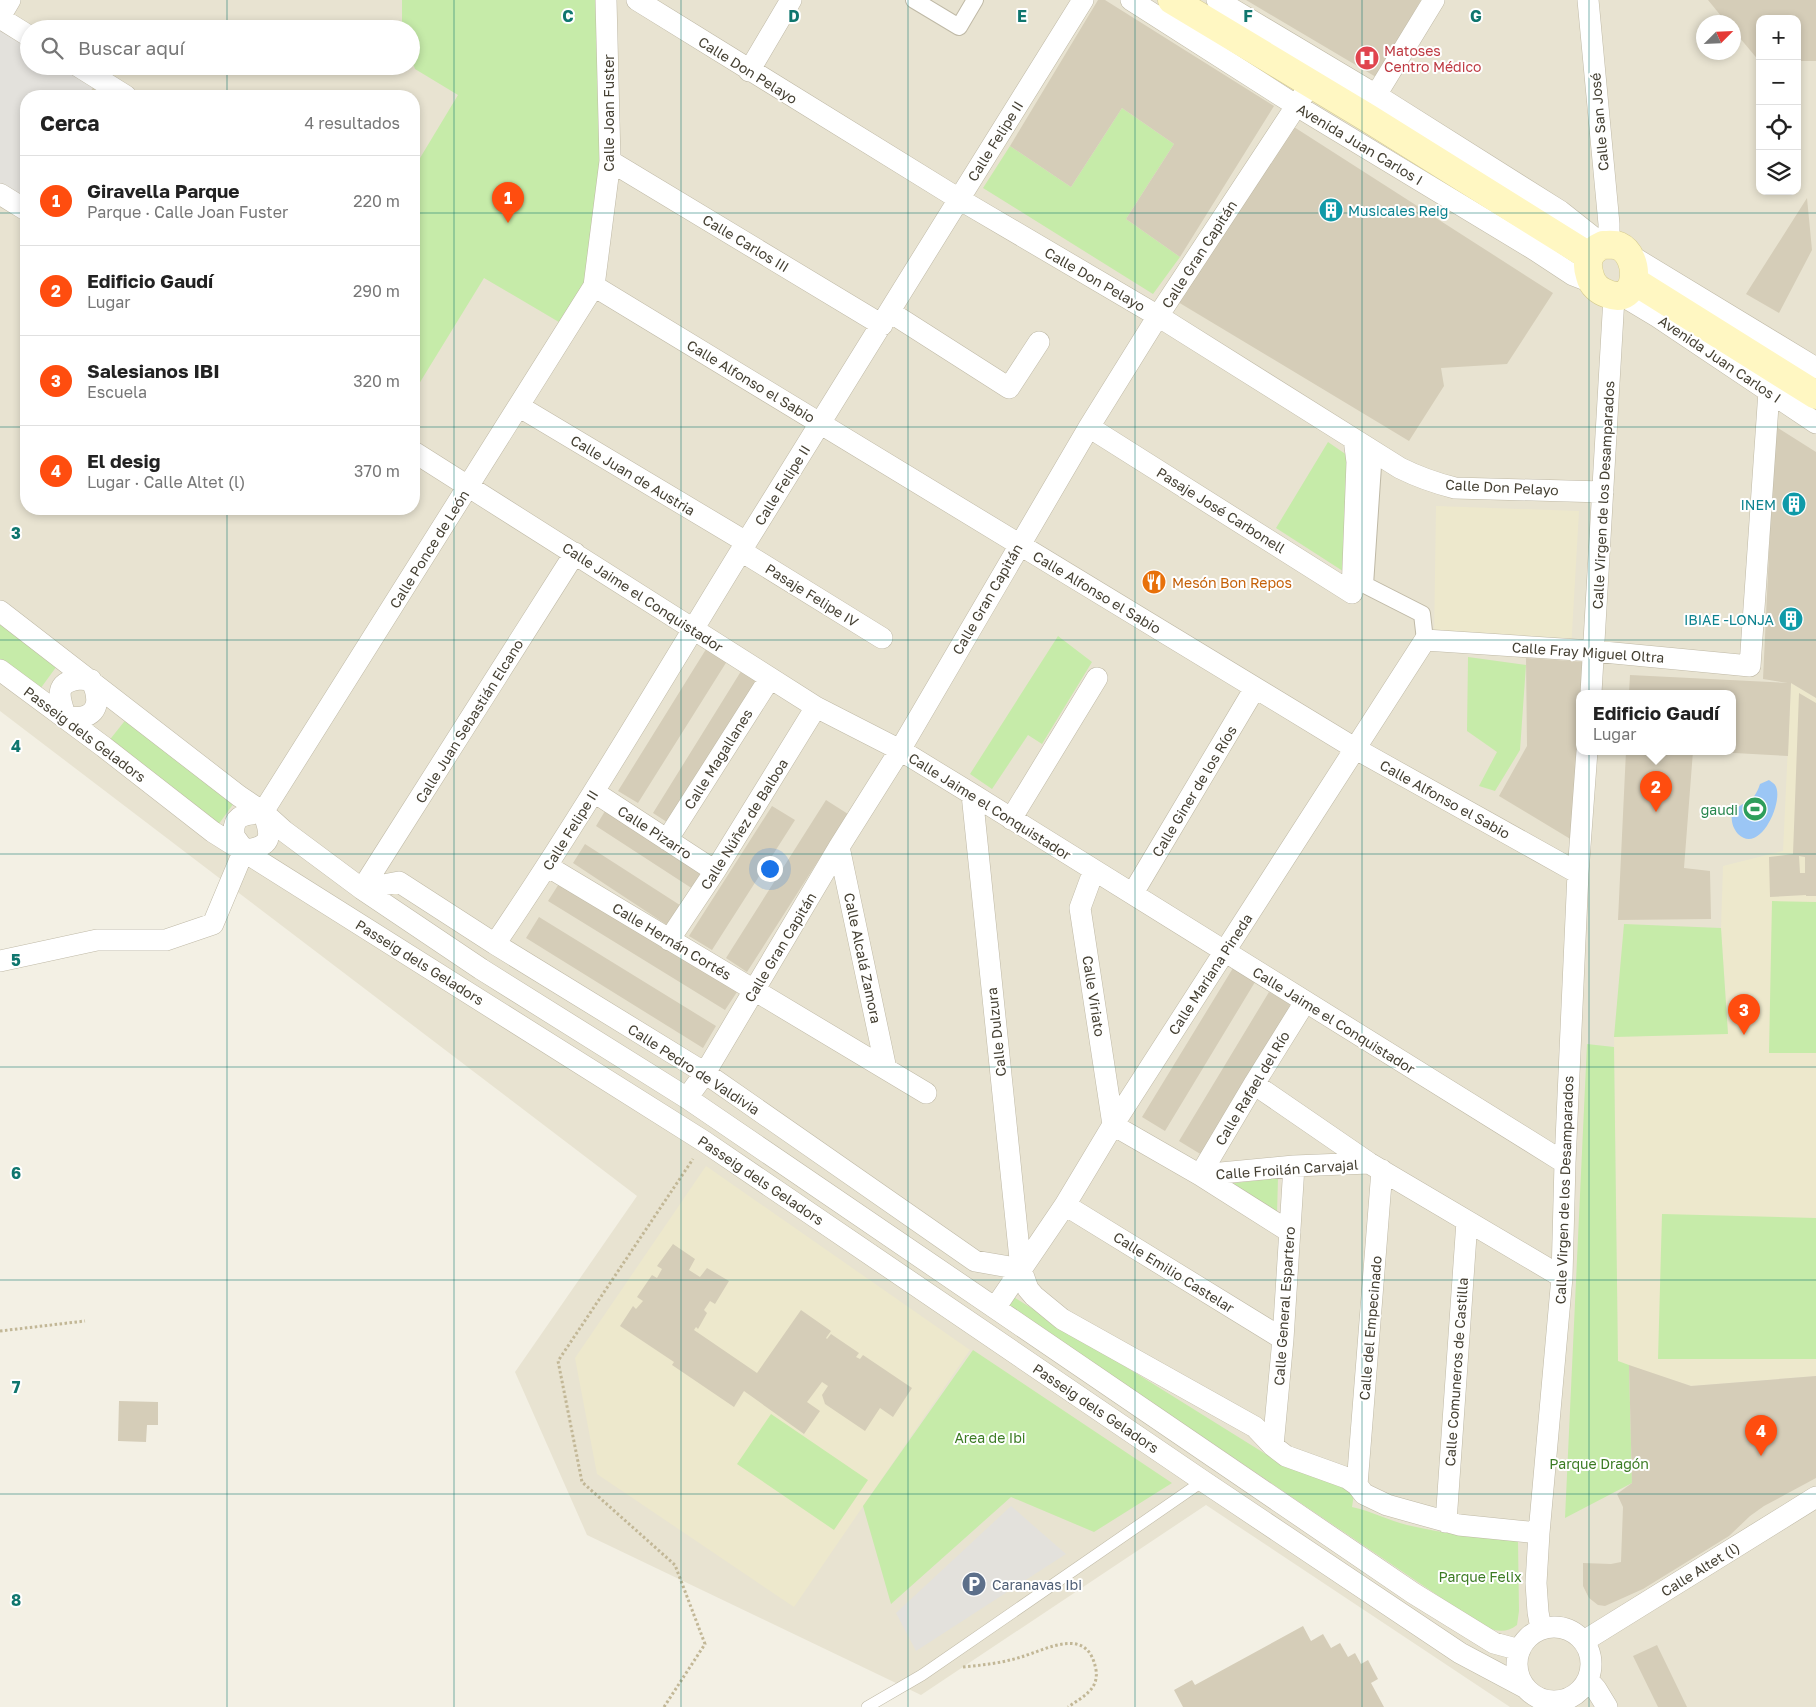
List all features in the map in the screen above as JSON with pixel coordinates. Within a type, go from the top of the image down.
[{"type":"main road","name":"Avenida Juan Carlos I","points":[[1172,0],[1303,95],[1368,118],[1604,256],[1601,292],[1624,291],[1773,382],[1816,396]]},
{"type":"main road","points":[[1604,256],[1633,267],[1624,291]]},
{"type":"street","points":[[10,0],[0,18],[20,30]]},
{"type":"street","name":"Calle Joan Fuster","points":[[594,286],[610,161],[606,0]]},
{"type":"street","name":"Calle Don Pelayo","points":[[637,0],[959,200],[1158,316],[1374,452],[1419,478],[1455,488],[1603,492]]},
{"type":"street","points":[[749,71],[791,0]]},
{"type":"street","points":[[914,0],[959,27],[975,0]]},
{"type":"street","name":"Calle Felipe II","points":[[495,944],[594,792],[1083,0]]},
{"type":"street","name":"Avenida Juan Carlos I","points":[[1131,0],[1303,95]]},
{"type":"street","name":"Avenida Juan Carlos I","points":[[1217,0],[1376,95],[1560,211],[1604,256],[1816,368]]},
{"type":"street","points":[[1376,95],[1434,0]]},
{"type":"street","name":"Calle San José","points":[[1588,0],[1609,224],[1604,256]]},
{"type":"street","points":[[92,75],[116,90]]},
{"type":"street","name":"Calle Gran Capitán","points":[[687,1098],[705,1073],[839,847],[900,750],[1019,544],[1158,316],[1303,95]]},
{"type":"street","name":"Calle Carlos III","points":[[610,161],[1009,388],[1039,342]]},
{"type":"street","points":[[0,194],[20,206]]},
{"type":"street","name":"Calle Ponce de León","points":[[262,812],[520,407],[594,286]]},
{"type":"street","name":"Calle Alfonso el Sabio","points":[[594,286],[1356,749],[1578,873]]},
{"type":"street","name":"Calle Virgen de los Desamparados","points":[[1590,690],[1603,492],[1624,291]]},
{"type":"street","name":"Avenida Juan Carlos I","points":[[1773,382],[1816,423]]},
{"type":"street","name":"Calle Fray Miguel Oltra","points":[[1426,640],[1593,651],[1750,666],[1773,382]]},
{"type":"street","name":"Calle Juan de Austria","points":[[520,407],[744,547]]},
{"type":"street","name":"Pasaje José Carbonell","points":[[1090,427],[1352,593],[1357,462],[1354,439]]},
{"type":"street","points":[[1374,452],[1365,584],[1422,614],[1426,640]]},
{"type":"street","name":"Calle Jaime el Conquistador","points":[[420,456],[816,707],[900,750],[1565,1163]]},
{"type":"street","name":"Pasaje Felipe IV","points":[[744,547],[882,638]]},
{"type":"street","name":"Calle Juan Sebastián Elcano","points":[[362,889],[575,553]]},
{"type":"street","points":[[0,611],[262,812],[284,832],[362,889],[481,969],[687,1098],[1413,1593],[1494,1644],[1520,1650]]},
{"type":"street","name":"Calle Mariana Pineda","points":[[995,1308],[1065,1204],[1113,1125],[1426,640]]},
{"type":"street","name":"Passeig dels Geladors","points":[[0,670],[66,718],[213,832],[705,1142],[1203,1482],[1460,1653],[1524,1687]]},
{"type":"street","name":"Calle Magallanes","points":[[667,840],[770,678]]},
{"type":"street","points":[[1011,819],[1097,678]]},
{"type":"street","points":[[73,680],[91,680],[97,694],[96,706],[87,715],[66,718],[60,699],[63,687],[73,680]]},
{"type":"street","name":"Calle Giner de los Ríos","points":[[1133,893],[1255,688]]},
{"type":"street","name":"Calle Núñez de Balboa","points":[[669,940],[715,871],[816,707]]},
{"type":"street","name":"Calle Virgen de los Desamparados","points":[[1541,1629],[1536,1584],[1562,1277],[1565,1163],[1578,873],[1587,755]]},
{"type":"street","name":"Calle Pizarro","points":[[594,792],[715,871]]},
{"type":"street","name":"Calle Dulzura","points":[[972,794],[1021,1270],[1028,1289],[1062,1319],[1255,1427],[1273,1446],[1286,1456],[1347,1478],[1364,1494],[1387,1504],[1446,1522],[1473,1528],[1539,1533]]},
{"type":"street","points":[[0,961],[97,940],[166,940],[212,924],[244,850],[234,836],[235,824],[243,815],[262,812]]},
{"type":"street","name":"Calle Alcalá Zamora","points":[[839,847],[886,1070]]},
{"type":"street","name":"Calle Hernán Cortés","points":[[547,866],[926,1093]]},
{"type":"street","name":"Calle Viriato","points":[[1094,870],[1080,908],[1113,1125]]},
{"type":"street","name":"Calle Pedro de Valdivia","points":[[362,889],[399,882],[495,944],[705,1073],[975,1262],[1021,1270]]},
{"type":"street","name":"Calle Rafael del Río","points":[[1200,1175],[1305,1002]]},
{"type":"street","points":[[1254,1084],[1376,1166],[1562,1277]]},
{"type":"street","name":"Calle Froilán Carvajal","points":[[1113,1125],[1200,1175],[1294,1166],[1376,1166]]},
{"type":"street","name":"Calle General Espartero","points":[[1273,1446],[1283,1339],[1294,1166]]},
{"type":"street","name":"Calle del Empecinado","points":[[1357,1486],[1376,1166]]},
{"type":"street","points":[[1200,1175],[1290,1232]]},
{"type":"street","name":"Calle Emilio Castelar","points":[[1065,1204],[1283,1339]]},
{"type":"street","name":"Calle Comuneros de Castilla","points":[[1446,1522],[1467,1221]]},
{"type":"street","name":"Calle Altet (l)","points":[[1584,1641],[1816,1497]]},
{"type":"street","points":[[1560,1627],[1577,1634],[1584,1641],[1592,1660],[1588,1680],[1576,1695],[1554,1704],[1534,1696],[1524,1687],[1518,1675],[1516,1662],[1520,1650],[1532,1634],[1541,1629],[1560,1627]]},
{"type":"street","points":[[1588,1680],[1607,1707]]},
{"type":"lane","points":[[867,1707],[943,1661],[1203,1482]]},
{"type":"path","points":[[664,1707],[705,1644],[675,1565],[582,1482],[558,1361],[705,1142]]},
{"type":"path","points":[[0,1331],[85,1321]]},
{"type":"path","points":[[943,1661],[960,1667],[993,1664],[1062,1643],[1076,1644],[1086,1649],[1093,1659],[1097,1680],[1091,1691],[1068,1707]]},
{"type":"shaded area","points":[[0,0],[1816,0],[1816,1707],[1510,1707],[1206,1505],[921,1695],[587,1535],[515,1372],[637,1196],[0,711]]},
{"type":"shaded area","points":[[0,18],[20,30],[20,75],[92,75],[98,79],[92,90],[20,90],[20,207],[0,194]]},
{"type":"shaded area","points":[[1436,506],[1579,511],[1571,650],[1434,641]]},
{"type":"shaded area","points":[[1791,683],[1816,698],[1816,1376],[1691,1386],[1618,1362],[1614,1037],[1728,1033],[1721,928],[1723,866],[1783,851]]},
{"type":"shaded area","points":[[706,1166],[970,1350],[794,1607],[597,1474],[575,1358]]},
{"type":"shaded area","name":"Caranavas Ibi","points":[[1011,1506],[1066,1554],[916,1651],[896,1613]]},
{"type":"green space","points":[[402,0],[606,0],[594,286],[569,328],[484,278],[420,382],[420,158],[458,95],[420,72],[420,20],[402,20]]},
{"type":"green space","points":[[1122,108],[1174,144],[1126,219],[1180,257],[1153,294],[983,188],[1010,146],[1071,187]]},
{"type":"green space","points":[[1328,442],[1357,462],[1349,575],[1276,528]]},
{"type":"green space","points":[[0,611],[62,659],[35,696],[0,670]]},
{"type":"green space","points":[[1058,636],[1092,662],[1042,744],[1028,735],[992,789],[970,774]]},
{"type":"green space","points":[[1468,657],[1526,665],[1520,750],[1495,791],[1479,786],[1497,752],[1467,731]]},
{"type":"green space","points":[[131,713],[239,796],[213,832],[104,747]]},
{"type":"green space","points":[[1772,901],[1816,902],[1816,1053],[1769,1053]]},
{"type":"green space","points":[[1624,924],[1721,928],[1728,1034],[1614,1037]]},
{"type":"green space","name":"Parque Dragón","points":[[1587,1044],[1614,1047],[1618,1361],[1629,1365],[1632,1483],[1565,1518]]},
{"type":"green space","points":[[1278,1178],[1277,1214],[1226,1184]]},
{"type":"green space","points":[[1662,1214],[1816,1218],[1816,1359],[1658,1359]]},
{"type":"green space","name":"Parque Felix","points":[[1012,1296],[1280,1463],[1345,1486],[1354,1494],[1352,1507],[1421,1528],[1518,1541],[1519,1611],[1517,1625],[1504,1631],[1483,1626],[1006,1304]]},
{"type":"green space","name":"Area de Ibi","points":[[973,1350],[1172,1483],[1094,1532],[1011,1497],[891,1604],[863,1506]]},
{"type":"green space","points":[[771,1414],[868,1480],[834,1530],[737,1464]]},
{"type":"water","name":"gaudi","points":[[1769,780],[1775,785],[1777,792],[1774,812],[1762,832],[1755,837],[1747,839],[1738,834],[1734,829],[1732,812],[1752,799],[1760,784]]},
{"type":"building","points":[[1098,0],[1105,0],[1274,106],[1180,257],[1126,219],[1174,144],[1122,108],[1071,187],[1010,146]]},
{"type":"building","points":[[1246,0],[1421,0],[1376,77]]},
{"type":"building","points":[[1708,0],[1816,0],[1816,61],[1801,61],[1801,15],[1756,15],[1756,57],[1741,39],[1741,15],[1720,15]]},
{"type":"building","points":[[98,79],[116,90],[92,90]]},
{"type":"building","name":"Musicales Reig","points":[[1294,127],[1553,293],[1507,364],[1441,368],[1444,386],[1409,441],[1178,302]]},
{"type":"building","points":[[1807,198],[1812,250],[1779,313],[1746,294]]},
{"type":"building","points":[[1775,426],[1816,452],[1816,698],[1791,683],[1788,756],[1736,753],[1736,690],[1629,690],[1630,675],[1788,683],[1763,679]]},
{"type":"building","points":[[708,646],[729,658],[638,803],[618,791]]},
{"type":"building","points":[[1526,658],[1587,662],[1585,690],[1576,690],[1576,755],[1580,755],[1572,840],[1499,796],[1527,746]]},
{"type":"building","points":[[743,668],[763,681],[673,826],[653,813]]},
{"type":"building","points":[[1799,693],[1816,703],[1816,896],[1770,897],[1769,857],[1793,854]],"holes":[[[1799,856],[1805,857],[1805,873],[1800,873]]]},
{"type":"building","points":[[1626,755],[1693,755],[1684,868],[1710,871],[1711,919],[1618,920]]},
{"type":"building","points":[[826,800],[848,814],[747,972],[726,958]]},
{"type":"building","points":[[608,806],[709,872],[696,891],[596,826]]},
{"type":"building","points":[[772,806],[795,820],[712,950],[689,936]]},
{"type":"building","points":[[585,844],[686,909],[673,929],[573,863]]},
{"type":"building","points":[[562,879],[739,989],[725,1010],[548,901]]},
{"type":"building","points":[[539,917],[716,1026],[703,1048],[526,938]]},
{"type":"building","points":[[1233,968],[1255,982],[1165,1131],[1142,1117]]},
{"type":"building","points":[[1269,992],[1293,1006],[1202,1155],[1179,1141]]},
{"type":"building","points":[[673,1244],[695,1259],[689,1270],[700,1277],[707,1268],[729,1281],[715,1304],[710,1301],[704,1310],[707,1313],[698,1329],[696,1327],[694,1330],[757,1373],[801,1310],[831,1331],[827,1339],[831,1334],[859,1353],[856,1357],[860,1359],[863,1355],[912,1388],[893,1417],[880,1408],[865,1431],[825,1404],[822,1395],[828,1386],[822,1382],[807,1402],[820,1411],[804,1434],[744,1391],[734,1407],[672,1365],[674,1362],[620,1326],[633,1306],[636,1309],[643,1301],[637,1297],[652,1275],[657,1278],[662,1269],[657,1266]]},
{"type":"building","points":[[1629,1365],[1691,1386],[1816,1376],[1816,1478],[1764,1506],[1750,1516],[1729,1536],[1643,1589],[1605,1606],[1598,1605],[1589,1598],[1583,1586],[1583,1563],[1611,1564],[1621,1562],[1623,1507],[1617,1494],[1632,1483]]},
{"type":"building","points":[[119,1401],[158,1402],[158,1425],[147,1425],[146,1442],[118,1441]]},
{"type":"building","points":[[1303,1626],[1311,1641],[1323,1634],[1331,1648],[1340,1643],[1348,1657],[1355,1653],[1361,1664],[1368,1660],[1378,1679],[1371,1683],[1384,1707],[1183,1707],[1174,1690],[1192,1680],[1195,1685]]},
{"type":"building","points":[[1657,1645],[1687,1707],[1658,1707],[1633,1656]]},
{"type":"place","name":"Matoses Centro Médico","points":[[1367,58]]},
{"type":"place","name":"Musicales Reig","points":[[1331,210]]},
{"type":"place","name":"Giravella Parque","points":[[508,223]]},
{"type":"place","name":"INEM","points":[[1794,504]]},
{"type":"place","name":"Mesón Bon Repos","points":[[1154,582]]},
{"type":"place","name":"IBIAE -LONJA","points":[[1791,619]]},
{"type":"place","name":"gaudi","points":[[1755,809]]},
{"type":"place","name":"Edificio Gaudí","points":[[1656,812]]},
{"type":"place","name":"Salesianos IBI","points":[[1744,1035]]},
{"type":"place","name":"El desig","points":[[1761,1456]]},
{"type":"place","name":"Caranavas Ibi","points":[[974,1584]]}]
